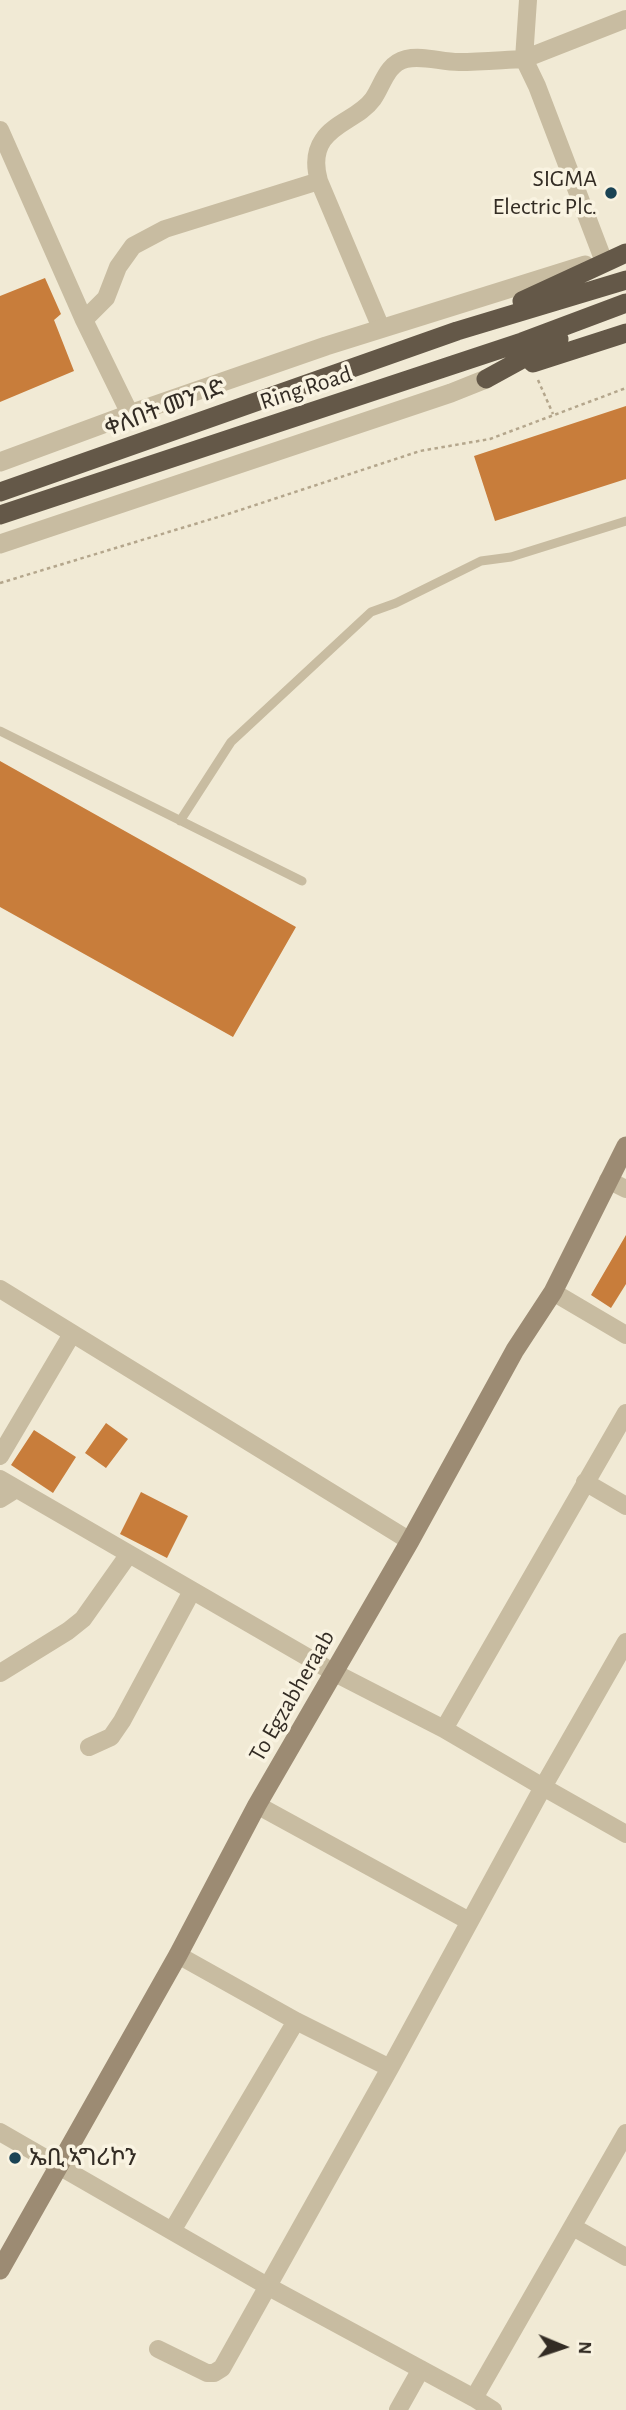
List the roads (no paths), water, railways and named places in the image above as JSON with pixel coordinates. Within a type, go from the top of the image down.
[{"type":"highway","points":[[457,331],[626,253]]},
{"type":"highway","name":"ቀለበት መንገድ","points":[[0,492],[457,331],[626,280]]},
{"type":"highway","points":[[486,379],[625,303]]},
{"type":"highway","name":"Ring Road","points":[[0,515],[522,342],[625,303]]},
{"type":"highway","points":[[486,379],[626,333]]},
{"type":"main road","name":"To Egzabheraab","points":[[0,2270],[177,1955],[257,1805],[410,1541],[515,1350],[553,1292],[626,1146]]},
{"type":"street","points":[[528,0],[524,59],[537,86],[603,259]]},
{"type":"street","points":[[381,328],[315,169],[317,153],[323,139],[363,110],[373,99],[389,69],[403,60],[420,58],[457,62],[524,59],[626,19]]},
{"type":"street","points":[[0,130],[84,320],[130,414]]},
{"type":"street","points":[[84,320],[106,298],[118,267],[134,246],[165,229],[319,181]]},
{"type":"street","points":[[0,462],[130,414],[381,328],[626,253]]},
{"type":"street","points":[[0,544],[486,379]]},
{"type":"street","points":[[608,1180],[626,1189]]},
{"type":"street","points":[[0,1289],[410,1541]]},
{"type":"street","points":[[553,1292],[626,1335]]},
{"type":"street","points":[[0,1456],[72,1334]]},
{"type":"street","points":[[444,1729],[626,1413]]},
{"type":"street","points":[[0,1479],[333,1672],[444,1729],[626,1834]]},
{"type":"street","points":[[585,1482],[626,1506]]},
{"type":"street","points":[[0,1499],[16,1489]]},
{"type":"street","points":[[0,1673],[83,1619],[129,1553]]},
{"type":"street","points":[[89,1747],[111,1737],[122,1721],[192,1591]]},
{"type":"street","points":[[158,2349],[207,2373],[214,2373],[222,2368],[270,2287],[543,1787],[626,1642]]},
{"type":"street","points":[[257,1805],[470,1921]]},
{"type":"street","points":[[177,1955],[296,2021],[390,2068]]},
{"type":"street","points":[[172,2231],[296,2021]]},
{"type":"street","points":[[0,2132],[270,2287],[493,2410]]},
{"type":"street","points":[[474,2398],[626,2133]]},
{"type":"street","points":[[573,2227],[626,2257]]},
{"type":"street","points":[[398,2410],[421,2369]]},
{"type":"lane","points":[[180,821],[231,743],[371,612],[396,603],[481,561],[512,557],[626,521]]},
{"type":"lane","points":[[0,731],[302,881]]},
{"type":"place","name":"SIGMA Electric Plc.","points":[[611,193]]},
{"type":"place","name":"ኤቢ ኣግሪኮን","points":[[15,2158]]}]
